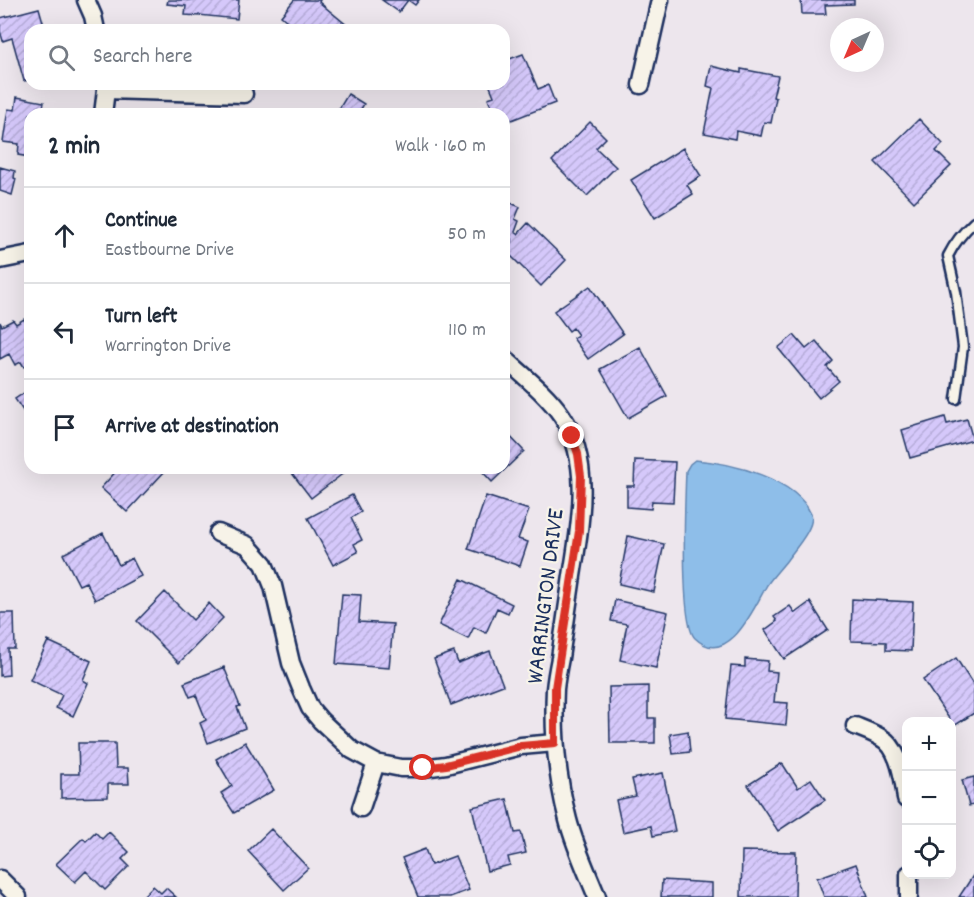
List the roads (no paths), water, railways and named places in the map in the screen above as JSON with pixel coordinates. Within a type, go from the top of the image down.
[{"type":"street","points":[[86,0],[95,24]]},
{"type":"street","points":[[641,85],[660,0]]},
{"type":"street","points":[[104,108],[106,90]]},
{"type":"street","points":[[165,90],[244,94]]},
{"type":"street","points":[[0,260],[24,255]]},
{"type":"street","name":"WARRINGTON DRIVE","points":[[510,364],[550,401],[562,417],[578,454],[581,476],[579,531],[555,688],[555,743],[568,822],[597,897]]},
{"type":"street","points":[[218,533],[247,545],[264,564],[273,586],[291,663],[310,708],[352,750],[376,763],[401,768],[423,768],[446,765],[521,746],[555,743]]},
{"type":"street","points":[[855,726],[887,741],[898,759],[902,772]]},
{"type":"street","points":[[360,808],[376,763]]},
{"type":"street","points":[[0,879],[18,897]]},
{"type":"street","points":[[909,879],[909,897]]},
{"type":"lane","points":[[956,399],[963,346],[957,292],[948,256],[954,243],[974,222]]},
{"type":"water","points":[[695,460],[743,469],[777,482],[803,501],[812,519],[804,538],[767,585],[748,619],[729,641],[718,646],[707,646],[695,638],[690,628],[687,610],[684,559],[686,471]]}]
